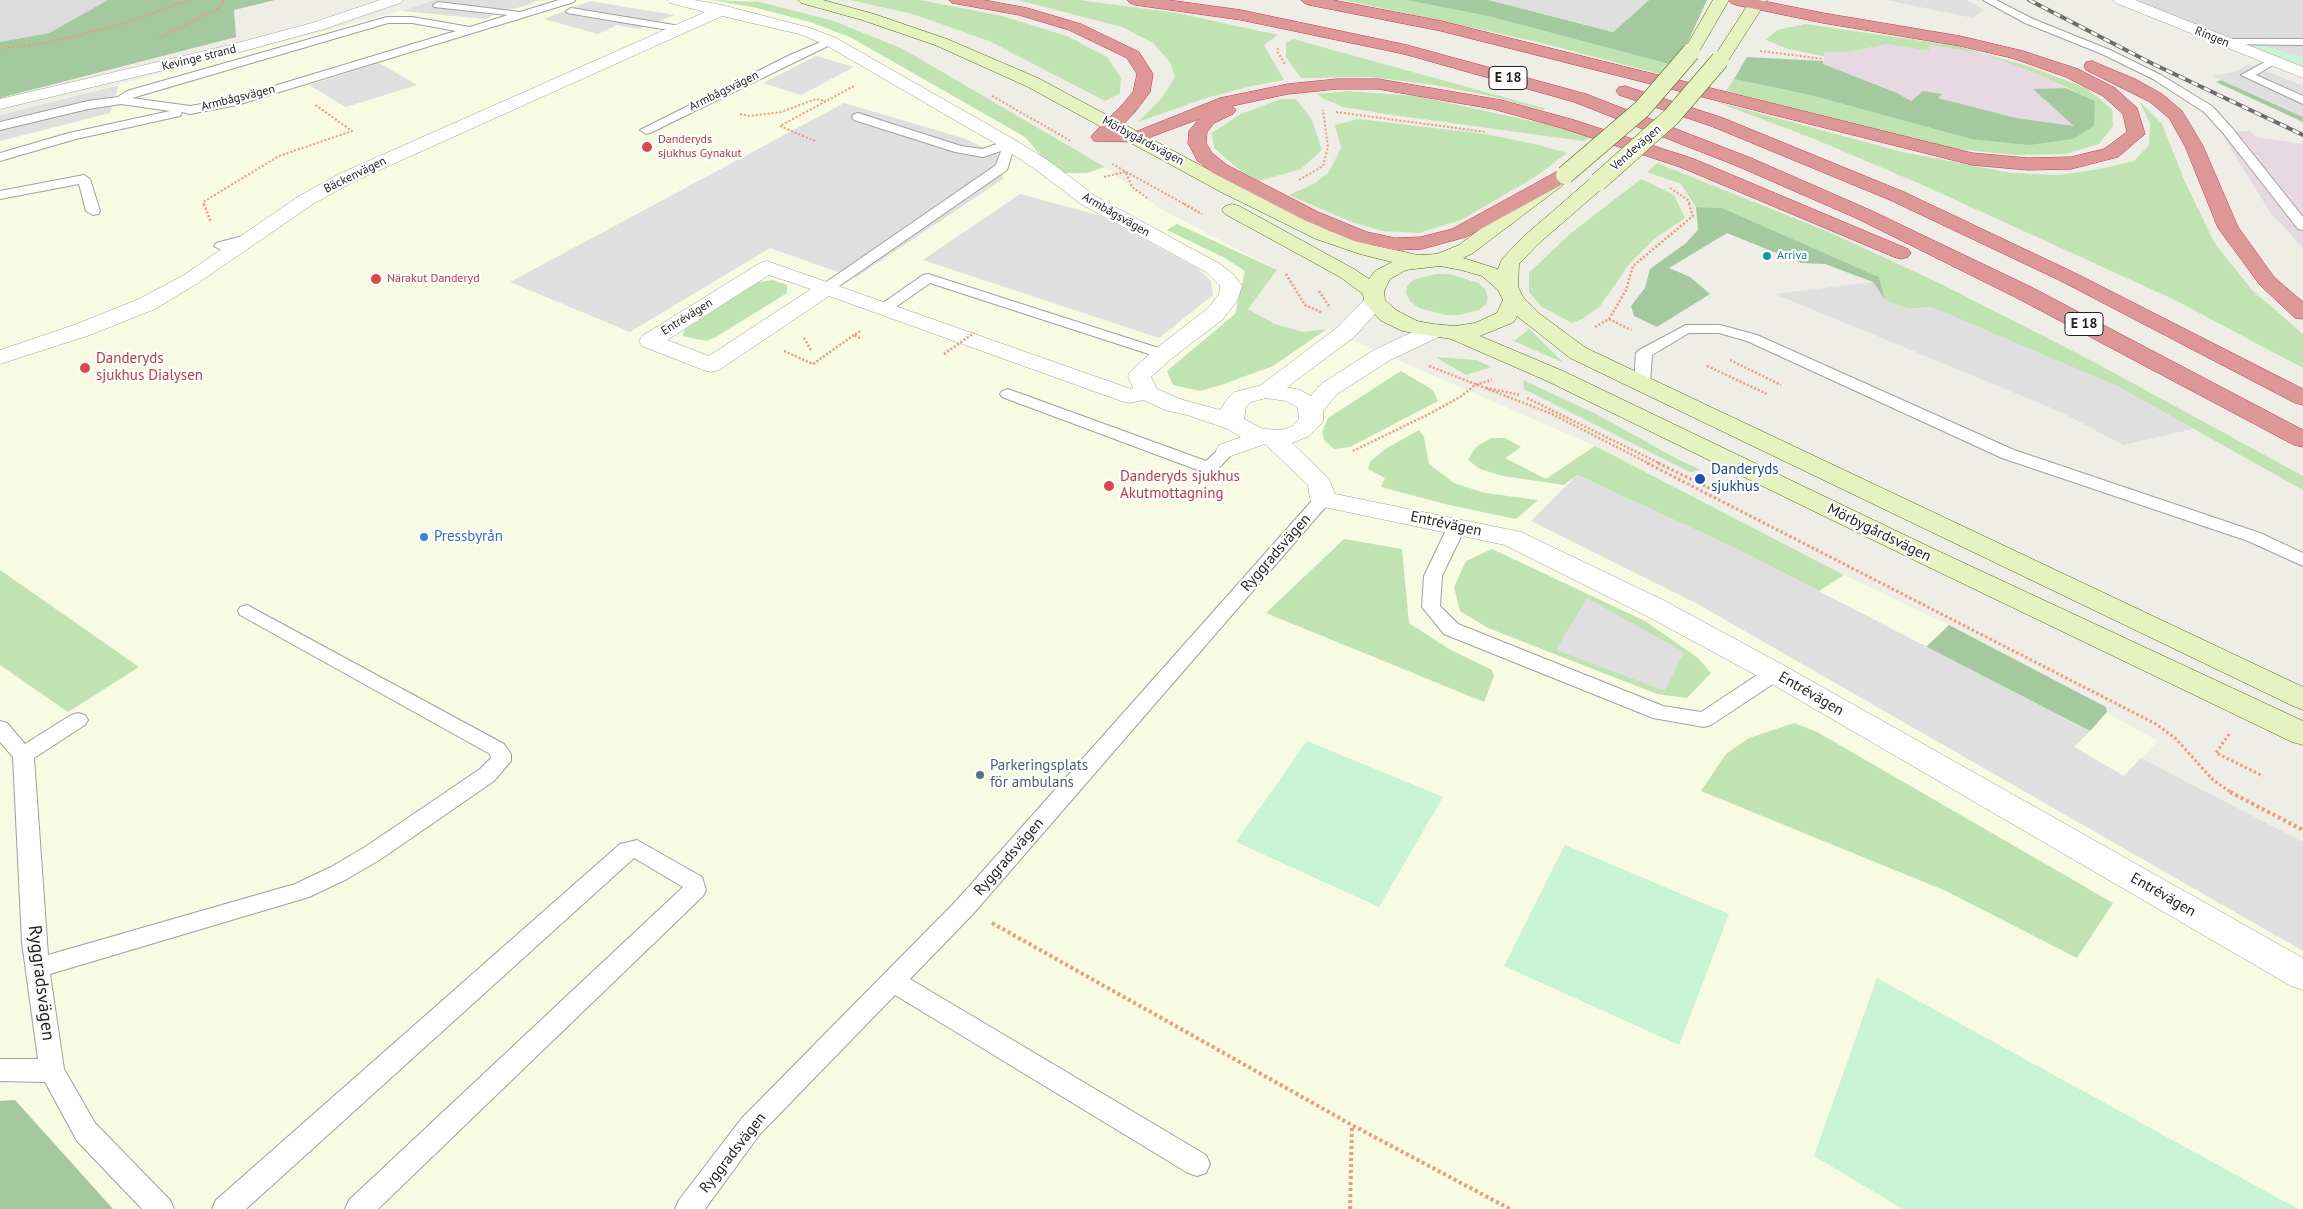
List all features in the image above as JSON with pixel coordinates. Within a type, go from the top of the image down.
[{"type":"highway","points":[[957,0],[1021,12],[1074,27],[1118,46],[1133,55],[1145,74],[1141,92],[1098,130]]},
{"type":"highway","name":"E 18","points":[[1135,0],[1241,15],[1407,50],[1580,98],[1744,162],[1863,214],[2023,292],[2303,440]]},
{"type":"highway","points":[[1302,4],[1441,26],[1972,159],[2028,164],[2071,163],[2111,153],[2136,134],[2131,112],[2109,92],[2072,73],[2016,54],[1736,0]]},
{"type":"highway","points":[[1780,0],[1940,28],[2037,48],[2098,69],[2156,98],[2176,115],[2194,146],[2228,228],[2267,281],[2303,313]]},
{"type":"highway","name":"E 18","points":[[1302,4],[1428,35],[1595,82]]},
{"type":"highway","points":[[1137,137],[1201,110],[1288,89],[1337,84],[1378,84],[1495,104],[1568,124],[1687,163],[1893,249],[2130,364],[2223,398]]},
{"type":"highway","name":"E 18","points":[[1612,87],[1717,122],[1897,196],[2068,277],[2303,398]]},
{"type":"highway","points":[[1255,96],[1208,119],[1198,131],[1197,142],[1204,156],[1220,169],[1294,208],[1361,237],[1395,244],[1422,243],[1458,234],[1565,175]]},
{"type":"street","name":"Kevinge strand","points":[[0,104],[234,49],[318,26],[395,0]]},
{"type":"street","name":"Armbågsvägen","points":[[675,0],[804,31],[830,41],[1009,144],[1042,165],[1088,200],[1213,268],[1225,277],[1231,286],[1229,296],[1214,315],[1163,354],[1139,376],[1147,393]]},
{"type":"street","name":"Mörbygårdsvägen","points":[[806,0],[868,17],[942,42],[1032,82],[1098,130],[1347,273],[1374,296],[1388,315],[1410,326],[1444,332],[1555,376],[1925,555],[2303,734]]},
{"type":"street","name":"Vendevägen","points":[[1440,260],[1466,249],[1565,175],[1642,109],[1691,52],[1721,0]]},
{"type":"street","name":"Ringen","points":[[2121,0],[2303,73]]},
{"type":"street","name":"Vendevägen","points":[[1510,293],[1509,262],[1530,241],[1671,117],[1725,53],[1758,3]]},
{"type":"street","name":"Bäckenvägen","points":[[0,357],[82,330],[147,304],[191,279],[306,200],[346,178],[722,10]]},
{"type":"street","name":"Mörbygårdsvägen","points":[[868,17],[1006,88]]},
{"type":"street","name":"Mörbygårdsvägen","points":[[1098,130],[1137,137],[1228,188],[1323,236],[1366,250],[1419,261]]},
{"type":"street","points":[[1268,391],[1346,332],[1374,296],[1382,275],[1398,266],[1419,261],[1440,260],[1465,264],[1489,272],[1532,319],[1578,353],[2303,699]]},
{"type":"street","name":"Entrévägen","points":[[827,288],[711,365],[650,341],[767,267],[885,308],[1129,396],[1147,393]]},
{"type":"street","points":[[1241,399],[1232,410],[1232,418],[1239,425],[1246,431],[1268,437],[1285,437],[1306,420],[1329,388],[1382,355],[1444,332],[1480,329],[1506,317],[1510,293]]},
{"type":"street","points":[[1193,409],[1268,391],[1292,395],[1302,400],[1306,420],[1306,468]]},
{"type":"street","points":[[1147,393],[1173,405],[1193,409],[1239,425]]},
{"type":"street","points":[[1228,450],[1239,425]]},
{"type":"street","points":[[1228,450],[1268,437]]},
{"type":"street","points":[[1268,437],[1306,468],[1320,484],[1323,499]]},
{"type":"street","name":"Entrévägen","points":[[1323,499],[1512,538],[1652,607],[1775,674],[2303,975]]},
{"type":"lane","points":[[1988,0],[2029,21],[2106,52],[2157,77],[2208,109],[2228,131],[2303,226]]},
{"type":"lane","points":[[438,5],[525,14]]},
{"type":"lane","points":[[571,6],[680,29]]},
{"type":"lane","name":"Armbågsvägen","points":[[0,126],[88,105],[121,100],[190,110],[233,102],[525,14],[571,6]]},
{"type":"lane","points":[[121,100],[131,92],[387,20],[412,20],[472,30]]},
{"type":"lane","name":"Armbågsvägen","points":[[646,130],[830,41]]},
{"type":"lane","points":[[2227,42],[2303,42]]},
{"type":"lane","points":[[794,57],[812,62]]},
{"type":"lane","points":[[2272,61],[2247,75],[2303,100]]},
{"type":"lane","points":[[0,157],[73,136],[190,110]]},
{"type":"lane","points":[[858,117],[959,149],[983,153],[1009,144]]},
{"type":"lane","points":[[827,288],[1002,167],[1009,144]]},
{"type":"lane","points":[[0,195],[84,179],[93,211]]},
{"type":"lane","points":[[221,246],[256,236]]},
{"type":"lane","points":[[885,308],[928,278],[1163,354]]},
{"type":"lane","points":[[1642,384],[1644,353],[1686,329],[1720,329],[1752,338],[2008,454],[2254,537],[2303,560]]},
{"type":"lane","points":[[1008,394],[1209,468],[1228,450]]},
{"type":"lane","name":"Ryggradsvägen","points":[[689,1209],[751,1126],[965,907],[1323,499]]},
{"type":"lane","points":[[1457,526],[1433,576],[1431,607],[1451,629],[1660,713],[1704,720],[1775,674]]},
{"type":"lane","points":[[37,968],[301,891],[339,874],[373,853],[487,776],[501,761],[501,754],[497,748],[247,611]]},
{"type":"lane","points":[[0,728],[23,754],[78,720]]},
{"type":"lane","name":"Ryggradsvägen","points":[[23,754],[34,942],[52,1071],[86,1132],[160,1209]]},
{"type":"lane","points":[[226,1209],[628,850],[637,849],[694,883],[695,890],[359,1209]]},
{"type":"lane","points":[[892,982],[1197,1164]]},
{"type":"lane","points":[[0,1070],[52,1071]]},
{"type":"path","points":[[0,48],[33,45],[73,37],[125,23],[189,0]]},
{"type":"path","points":[[1278,43],[1277,51],[1289,71]]},
{"type":"path","points":[[1725,53],[1823,59]]},
{"type":"path","points":[[815,141],[780,126],[882,70]]},
{"type":"path","points":[[203,202],[279,156],[352,131],[288,86]]},
{"type":"path","points":[[692,107],[749,116],[781,112],[816,99],[826,101]]},
{"type":"path","points":[[1298,180],[1323,166],[1328,147],[1323,111],[1318,105]]},
{"type":"path","points":[[1125,172],[1132,187],[1147,198]]},
{"type":"path","points":[[1279,270],[1287,274],[1305,305],[1330,316]]},
{"type":"path","points":[[1609,319],[1634,331]]},
{"type":"path","points":[[944,354],[974,333]]},
{"type":"path","points":[[813,364],[854,335]]},
{"type":"path","points":[[1724,357],[1781,384]]},
{"type":"path","points":[[1421,362],[1475,386],[1552,414],[1809,548],[2156,724],[2176,739],[2213,780],[2234,794],[2303,830]]},
{"type":"path","points":[[1707,366],[1767,394]]},
{"type":"path","points":[[1353,451],[1429,414],[1460,397],[1475,386],[1499,377]]},
{"type":"path","points":[[1475,386],[1520,395],[1709,488],[1726,491]]},
{"type":"path","points":[[2232,729],[2216,753],[2263,776]]},
{"type":"path","points":[[965,907],[1352,1124],[1510,1209]]},
{"type":"path","points":[[1350,1209],[1352,1124]]},
{"type":"shaded area","points":[[0,0],[108,0],[49,33],[0,42]]},
{"type":"shaded area","name":"Danderyds sjukhus","points":[[434,0],[749,0],[834,21],[903,49],[1105,167],[1161,209],[1277,270],[1248,309],[1275,324],[1303,332],[1327,329],[1595,446],[1844,575],[1949,625],[2106,707],[2107,713],[2158,741],[2141,758],[2303,842],[2303,1209],[113,1209],[15,1100],[0,1101],[0,115],[401,11]]},
{"type":"shaded area","points":[[434,0],[549,0],[535,1],[529,5],[496,13],[486,19],[402,11]]},
{"type":"shaded area","points":[[1489,0],[1649,0],[1613,32]]},
{"type":"shaded area","points":[[1886,0],[1966,0],[1984,10],[1973,18]]},
{"type":"shaded area","points":[[2136,0],[2303,0],[2303,57],[2219,35]]},
{"type":"shaded area","points":[[590,1],[675,15],[638,29],[617,25],[598,34],[544,19]]},
{"type":"shaded area","points":[[1887,44],[1929,51],[1930,45],[1984,54],[2045,77],[2066,88],[2034,89],[2075,126],[2016,118],[1937,98],[1941,94],[1924,91],[1911,101],[1897,93],[1823,64],[1825,52],[1848,52]]},
{"type":"shaded area","points":[[816,56],[854,67],[801,95],[763,83]]},
{"type":"shaded area","points":[[379,63],[417,85],[346,107],[309,85]]},
{"type":"shaded area","points":[[2249,64],[2303,86],[2303,117],[2212,76],[2234,72]]},
{"type":"shaded area","points":[[119,85],[110,113],[0,141],[0,115]]},
{"type":"shaded area","points":[[844,103],[966,139],[998,155],[1003,179],[855,278],[770,248],[630,332],[510,282]]},
{"type":"shaded area","points":[[2220,131],[2250,131],[2256,137],[2303,144],[2303,248],[2270,212]]},
{"type":"shaded area","points":[[1020,194],[1101,216],[1198,269],[1211,281],[1213,295],[1159,338],[923,260]]},
{"type":"shaded area","points":[[1873,282],[1885,300],[1908,309],[1931,307],[2117,386],[2193,429],[2123,445],[2061,412],[1775,294]]},
{"type":"shaded area","points":[[1577,475],[1741,551],[2090,731],[2074,747],[2124,776],[2141,758],[2303,842],[2303,951],[1694,602],[1531,521]]},
{"type":"shaded area","points":[[1587,598],[1684,652],[1665,691],[1556,650]]},
{"type":"green space","points":[[108,0],[275,0],[234,10],[236,37],[0,98],[0,42],[49,33]]},
{"type":"green space","points":[[711,0],[760,2],[834,21],[903,49],[1105,167],[1087,173],[1056,173],[1025,137],[850,37],[810,22],[753,7]]},
{"type":"green space","points":[[850,0],[919,0],[1002,16],[1067,36],[1107,57],[1121,78],[1120,93],[1105,101],[989,41],[913,14]]},
{"type":"green space","points":[[1018,0],[1079,0],[1177,13],[1278,35],[1264,45],[1284,80],[1251,86],[1203,99],[1138,122],[1162,98],[1175,77],[1170,62],[1153,43],[1122,27]]},
{"type":"green space","points":[[1344,0],[1406,0],[1488,16],[1669,64],[1660,74],[1538,42]]},
{"type":"green space","points":[[1406,0],[1489,0],[1613,32],[1649,0],[1707,0],[1686,46],[1669,64],[1488,16]]},
{"type":"green space","points":[[1805,24],[1957,46],[2028,66],[2086,88],[2112,109],[2113,126],[2099,144],[2065,154],[2015,155],[1940,147],[1726,91],[1734,79],[1810,95],[1971,139],[2073,139],[2095,101],[2045,77],[1984,54],[1930,45],[1929,51],[1887,44],[1848,52],[1825,52],[1824,56],[1788,49],[1766,40],[1777,30]]},
{"type":"green space","points":[[2219,35],[2303,57],[2303,68]]},
{"type":"green space","points":[[1293,39],[1547,109],[1543,110],[1495,97],[1435,85],[1370,77],[1301,78],[1286,57],[1286,43]]},
{"type":"green space","points":[[1747,57],[1823,61],[1823,64],[1897,93],[1911,101],[1923,91],[1942,94],[1938,98],[2016,118],[2074,126],[2033,89],[2066,88],[2095,101],[2094,126],[2073,139],[2029,145],[1971,139],[1810,95],[1734,79]]},
{"type":"green space","points":[[2221,80],[2303,117],[2303,122],[2216,82]]},
{"type":"green space","points":[[1348,91],[1416,96],[1550,125],[1592,137],[1583,141],[1393,115],[1343,107],[1317,94]]},
{"type":"green space","points":[[1281,99],[1296,99],[1312,120],[1322,150],[1301,169],[1259,181],[1241,171],[1214,148],[1212,133],[1241,114]]},
{"type":"green space","points":[[1714,101],[1902,152],[2011,173],[2059,175],[2100,169],[2134,161],[2149,145],[2150,123],[2139,101],[2162,124],[2185,182],[2214,242],[2252,290],[2303,334],[2303,368],[2175,300],[1925,186],[1812,138]]},
{"type":"green space","points":[[1358,119],[1485,134],[1535,144],[1567,153],[1535,177],[1461,220],[1419,233],[1382,231],[1352,222],[1289,195],[1314,184],[1329,172],[1341,148],[1335,125]]},
{"type":"green space","points":[[1657,163],[1831,233],[1941,284],[2092,361],[2303,476],[2303,490],[2117,386],[1931,307],[1908,309],[1885,300],[1879,277],[1722,208],[1696,207],[1681,184],[1647,172]]},
{"type":"green space","points":[[1641,179],[1674,195],[1685,218],[1654,239],[1630,263],[1600,306],[1584,318],[1572,323],[1542,307],[1529,292],[1529,273],[1571,233]]},
{"type":"green space","points":[[1696,207],[1722,208],[1879,277],[1885,300],[1873,282],[1825,264],[1801,263],[1727,233],[1669,268],[1690,277],[1710,294],[1657,327],[1634,316],[1631,306],[1645,288],[1650,269],[1686,243],[1698,230]]},
{"type":"green space","points":[[1177,224],[1277,270],[1248,309],[1275,324],[1303,332],[1327,329],[1273,366],[1224,384],[1200,391],[1173,385],[1167,371],[1235,314],[1245,271],[1223,257],[1167,230]]},
{"type":"green space","points":[[1436,274],[1450,274],[1478,283],[1485,289],[1488,297],[1486,304],[1479,310],[1460,315],[1445,315],[1419,308],[1410,301],[1406,293],[1407,286],[1413,280]]},
{"type":"green space","points":[[773,280],[787,285],[787,293],[716,337],[706,341],[683,336],[684,330],[758,282]]},
{"type":"green space","points":[[1529,329],[1564,363],[1514,341]]},
{"type":"green space","points":[[1435,357],[1476,360],[1492,367],[1466,375]]},
{"type":"green space","points":[[1401,371],[1433,390],[1438,401],[1350,447],[1334,449],[1325,441],[1322,432],[1328,418]]},
{"type":"green space","points":[[1523,380],[1596,414],[1679,460],[1701,470],[1690,472],[1524,389]]},
{"type":"green space","points":[[1419,430],[1424,437],[1429,464],[1454,483],[1485,493],[1538,500],[1516,519],[1449,505],[1381,487],[1385,478],[1368,469],[1370,462],[1385,449]]},
{"type":"green space","points":[[1491,438],[1505,438],[1521,447],[1505,458],[1546,479],[1595,446],[1844,575],[1819,591],[1741,551],[1577,475],[1564,485],[1503,476],[1480,469],[1468,460],[1476,447]]},
{"type":"green space","points":[[1344,539],[1402,549],[1409,623],[1449,649],[1492,670],[1494,676],[1484,702],[1266,613]]},
{"type":"green space","points":[[1492,549],[1645,621],[1698,658],[1711,673],[1687,698],[1657,694],[1488,628],[1460,611],[1454,587],[1466,561]]},
{"type":"green space","points":[[0,570],[139,667],[68,712],[0,665]]},
{"type":"green space","points":[[1949,625],[2106,707],[2107,712],[2090,731],[1926,647]]},
{"type":"green space","points":[[1794,723],[1817,732],[2113,903],[2077,958],[1946,891],[1701,791],[1726,754],[1749,738]]},
{"type":"green space","points":[[1307,741],[1443,797],[1379,907],[1236,842]]},
{"type":"green space","points":[[1565,845],[1729,914],[1679,1045],[1504,966]]},
{"type":"green space","points":[[1877,978],[2298,1209],[1903,1209],[1814,1156]]},
{"type":"green space","points":[[15,1100],[113,1209],[0,1209],[0,1101]]},
{"type":"railway","points":[[2029,0],[2151,63],[2303,135]]},
{"type":"place","name":"Danderyds sjukhus Gynakut","points":[[647,147]]},
{"type":"place","name":"Arriva","points":[[1767,256]]},
{"type":"place","name":"Närakut Danderyd","points":[[376,279]]},
{"type":"place","name":"Danderyds sjukhus Dialysen","points":[[85,368]]},
{"type":"place","name":"Danderyds sjukhus","points":[[1700,479]]},
{"type":"place","name":"Danderyds sjukhus Akutmottagning","points":[[1109,486]]},
{"type":"place","name":"Pressbyrån","points":[[424,537]]},
{"type":"place","name":"Parkeringsplats för ambulans","points":[[980,775]]}]
